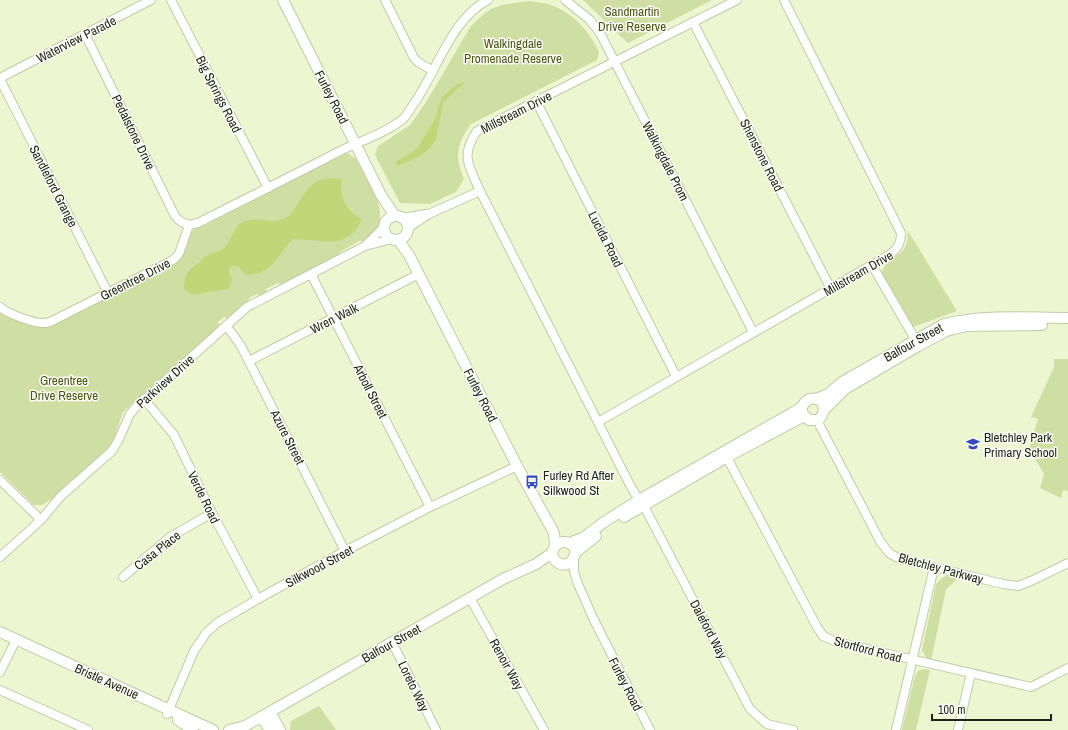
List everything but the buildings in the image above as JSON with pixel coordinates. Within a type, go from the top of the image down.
[{"type":"street","name":"Waterview Parade","points":[[0,79],[151,0]]},
{"type":"street","name":"Big Springs Road","points":[[171,0],[268,188]]},
{"type":"street","name":"Furley Road","points":[[283,0],[381,195],[392,220],[386,234],[395,239],[409,255],[517,466],[554,533],[567,542]]},
{"type":"street","points":[[384,0],[414,58],[433,71]]},
{"type":"street","points":[[188,224],[198,223],[377,135],[404,118],[420,94],[463,20],[479,5],[487,0]]},
{"type":"street","name":"Walkingdale Prom","points":[[565,0],[590,20],[600,33],[753,332]]},
{"type":"street","name":"Millstream Drive","points":[[641,503],[630,485],[480,191],[469,166],[468,148],[477,131],[737,0]]},
{"type":"street","name":"Millstream Drive","points":[[598,422],[872,265],[896,250],[901,239],[901,233],[784,0]]},
{"type":"street","name":"Shenstone Road","points":[[694,22],[831,288]]},
{"type":"street","name":"Pedalstone Drive","points":[[85,34],[175,216],[180,221],[188,224]]},
{"type":"street","name":"Sandleford Grange","points":[[0,79],[108,293]]},
{"type":"street","name":"Lucida Road","points":[[536,101],[676,376]]},
{"type":"street","points":[[395,239],[404,237],[407,231],[429,214],[480,191]]},
{"type":"street","points":[[392,220],[429,214]]},
{"type":"street","name":"Furley Road","points":[[392,220],[405,220],[409,255]]},
{"type":"street","name":"Parkview Drive","points":[[365,246],[392,220]]},
{"type":"street","name":"Greentree Drive","points":[[0,307],[11,314],[44,324],[56,319],[176,258],[180,251],[188,224]]},
{"type":"street","name":"Parkview Drive","points":[[0,557],[40,520],[61,496],[112,451],[130,414],[144,399],[247,307],[365,246],[395,239]]},
{"type":"street","points":[[872,265],[915,339]]},
{"type":"street","name":"Arboll Street","points":[[311,274],[430,507]]},
{"type":"street","name":"Wren Walk","points":[[249,361],[419,274]]},
{"type":"street","name":"Balfour Street","points":[[471,601],[503,579],[536,564],[562,542],[583,538],[604,522],[641,503],[803,411],[806,401],[809,399],[816,399],[828,394],[842,382],[915,339],[944,324],[961,320],[984,318],[1068,318]]},
{"type":"street","name":"Azure Street","points":[[226,325],[241,346],[249,361],[345,551]]},
{"type":"street","name":"Balfour Street","points":[[818,420],[824,410],[845,389],[946,331],[967,326],[1068,325]]},
{"type":"street","name":"Verde Road","points":[[144,399],[174,434],[212,513],[258,599]]},
{"type":"street","points":[[816,399],[823,404],[824,410]]},
{"type":"street","points":[[803,411],[812,421],[818,420]]},
{"type":"street","name":"Bletchley Parkway","points":[[818,420],[880,542],[889,553],[900,559],[1003,584],[1018,586],[1068,563]]},
{"type":"street","name":"Stortford Road","points":[[726,454],[823,636],[837,642],[1031,687],[1067,671]]},
{"type":"street","name":"Silkwood Street","points":[[168,712],[194,651],[203,638],[221,620],[345,551],[430,507],[517,466]]},
{"type":"street","points":[[0,480],[40,520]]},
{"type":"street","name":"Balfour Street","points":[[250,730],[351,668],[471,601],[534,570],[570,563],[575,555],[612,524],[641,503]]},
{"type":"street","name":"Daleford Way","points":[[641,503],[750,709],[767,724],[793,730]]},
{"type":"street","name":"Casa Place","points":[[123,577],[170,537],[212,513]]},
{"type":"street","name":"Furley Road","points":[[554,533],[554,549]]},
{"type":"street","points":[[567,542],[572,545],[575,555]]},
{"type":"street","points":[[554,549],[553,557],[574,572]]},
{"type":"street","name":"Furley Road","points":[[575,555],[574,572],[593,618],[650,730]]},
{"type":"street","points":[[896,730],[934,567]]},
{"type":"street","name":"Renoir Way","points":[[471,601],[544,730]]},
{"type":"street","name":"Bristle Avenue","points":[[0,632],[15,642],[168,712],[213,730]]},
{"type":"street","name":"Bristle Avenue","points":[[0,639],[15,642]]},
{"type":"street","points":[[0,672],[15,642]]},
{"type":"street","name":"Loreto Way","points":[[394,644],[436,730]]},
{"type":"street","points":[[958,730],[971,673]]},
{"type":"street","points":[[0,690],[88,730]]},
{"type":"street","name":"Bristle Avenue","points":[[168,712],[193,730]]},
{"type":"street","points":[[268,720],[280,730]]},
{"type":"street","name":"Balfour Street","points":[[229,730],[268,720]]},
{"type":"green space","name":"Sandmartin Drive Reserve","points":[[583,0],[712,0],[628,43]]},
{"type":"green space","name":"Walkingdale Promenade Reserve","points":[[528,1],[556,7],[576,20],[587,32],[599,52],[597,60],[471,124],[466,131],[458,150],[459,164],[464,179],[456,192],[430,204],[400,203],[375,155],[378,146],[410,125],[428,99],[471,26],[491,9],[502,5]]},
{"type":"green space","name":"Greentree Drive Reserve","points":[[344,154],[349,154],[356,159],[377,199],[380,209],[380,224],[377,229],[363,241],[359,241],[340,252],[339,256],[281,285],[278,283],[266,289],[266,293],[260,295],[257,294],[249,298],[248,302],[228,318],[224,317],[218,322],[220,326],[123,412],[112,444],[58,495],[42,505],[34,505],[0,472],[0,311],[8,316],[40,326],[176,262],[194,229]]},
{"type":"green space","points":[[908,231],[957,311],[913,327],[882,274],[886,264],[899,254],[905,247]]},
{"type":"green space","points":[[1054,359],[1068,359],[1068,491],[1063,490],[1061,498],[1040,488],[1044,474],[1029,448],[1038,419],[1031,417],[1054,367]]},
{"type":"green space","points":[[948,575],[957,578],[946,589],[931,661],[927,659],[922,650],[936,584]]},
{"type":"green space","points":[[924,669],[930,670],[916,730],[902,730],[915,676],[918,671]]},
{"type":"green space","points":[[319,706],[336,730],[290,730],[291,721]]},
{"type":"shaded area","points":[[465,82],[443,102],[436,140],[429,149],[420,156],[398,166],[396,162],[417,149],[435,119],[442,97],[457,84]]},
{"type":"shaded area","points":[[328,178],[342,179],[341,186],[345,203],[356,216],[362,219],[356,229],[349,236],[342,240],[333,241],[294,239],[270,267],[264,270],[246,275],[238,267],[231,267],[229,269],[229,273],[232,279],[229,288],[195,295],[184,289],[186,275],[189,270],[200,262],[205,256],[224,248],[240,224],[255,219],[274,221],[284,219],[292,213],[312,184]]},
{"type":"place","name":"Bletchley Park Primary School","points":[[973,444]]},
{"type":"place","name":"Furley Rd After Silkwood St","points":[[532,482]]}]
